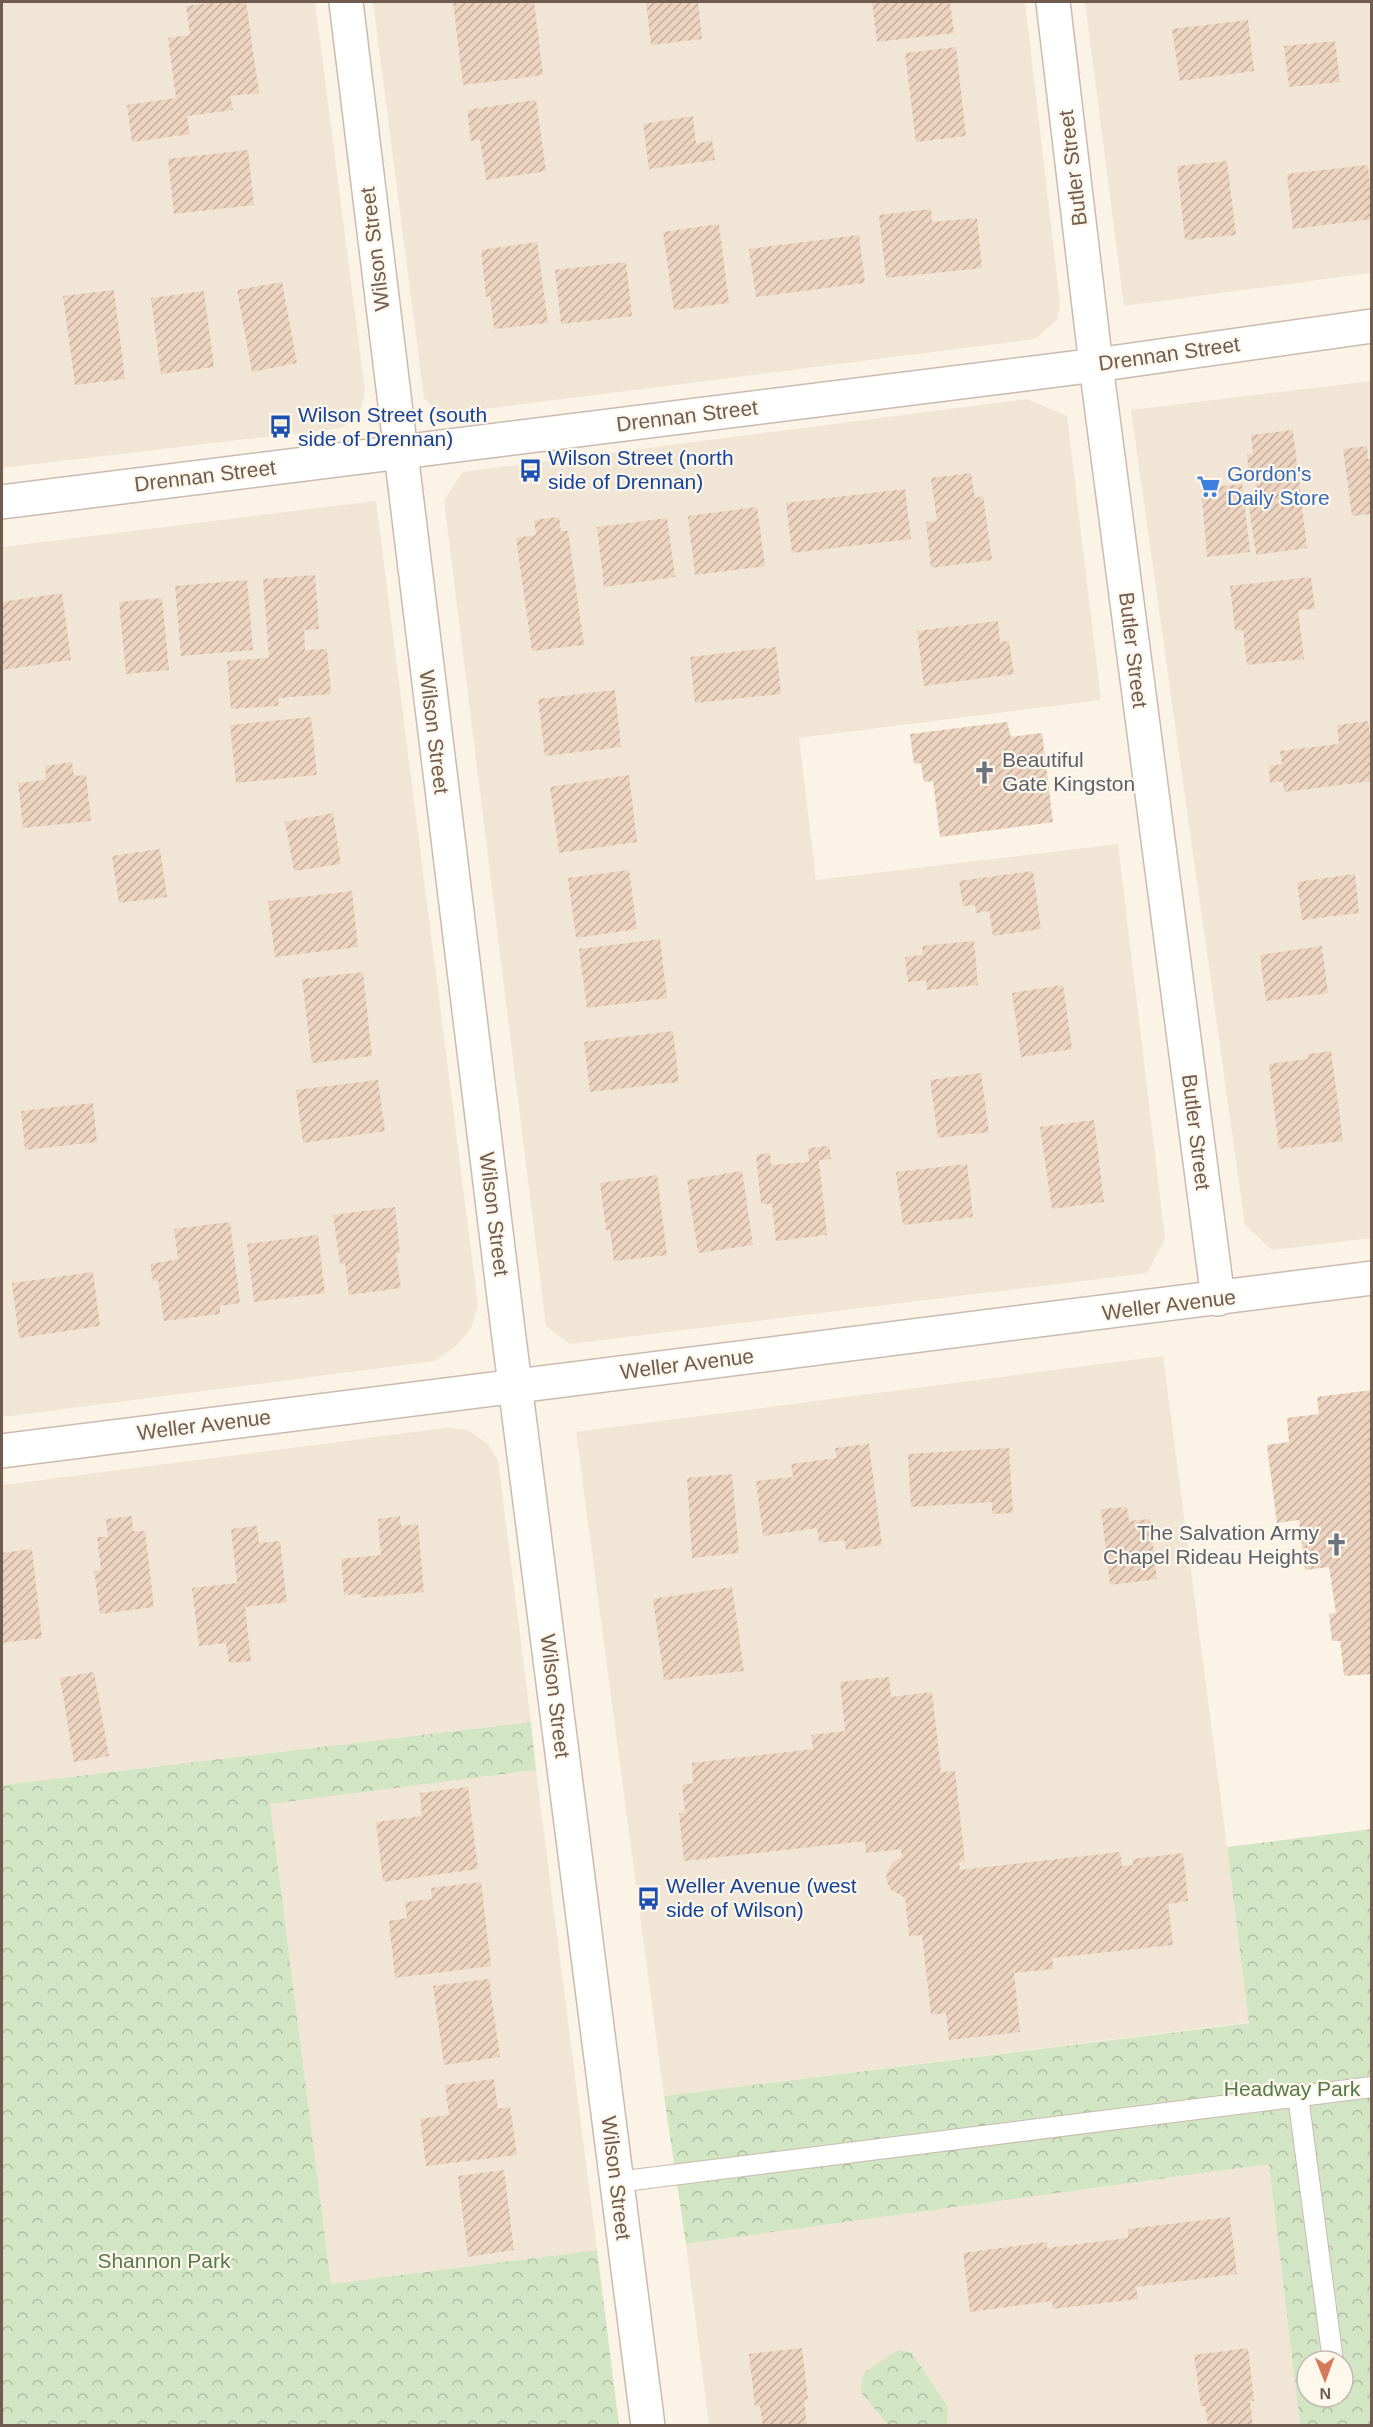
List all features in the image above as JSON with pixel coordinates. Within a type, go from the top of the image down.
[{"type":"street","name":"Wilson Street","points":[[346,2],[399,451],[515,1385],[648,2426]]},
{"type":"street","name":"Butler Street","points":[[1053,2],[1096,365],[1218,1299]]},
{"type":"street","name":"Drennan Street","points":[[2,502],[1096,365],[1371,326]]},
{"type":"street","name":"Weller Avenue","points":[[2,1450],[1371,1278]]},
{"type":"lane","points":[[617,2182],[1371,2087]]},
{"type":"lane","points":[[1298,2096],[1331,2349]]},
{"type":"shaded area","points":[[2,2],[315,2],[365,391],[360,413],[342,428],[2,468]]},
{"type":"shaded area","points":[[373,2],[1025,2],[1060,303],[1057,320],[1035,339],[453,413],[437,411],[424,398]]},
{"type":"shaded area","points":[[1085,2],[1371,2],[1371,273],[1124,306]]},
{"type":"shaded area","points":[[1371,381],[1371,1238],[1272,1250],[1245,1225],[1131,410]]},
{"type":"shaded area","points":[[1027,399],[1067,416],[1101,700],[799,738],[816,880],[1118,844],[1165,1239],[1147,1273],[570,1344],[546,1326],[444,500],[463,472]]},
{"type":"shaded area","points":[[376,501],[478,1306],[471,1328],[456,1346],[435,1361],[2,1417],[2,547]]},
{"type":"shaded area","points":[[1163,1356],[1250,2022],[664,2096],[576,1432]]},
{"type":"shaded area","points":[[446,1428],[468,1430],[488,1444],[498,1461],[531,1722],[2,1785],[2,1485]]},
{"type":"shaded area","points":[[536,1770],[597,2250],[331,2284],[270,1804]]},
{"type":"shaded area","points":[[1269,2164],[1295,2383],[1295,2409],[1298,2409],[1300,2425],[709,2425],[686,2244]]},
{"type":"green space","name":"Shannon Park","points":[[531,1722],[536,1770],[270,1804],[331,2284],[597,2250],[619,2425],[2,2425],[2,1785]]},
{"type":"green space","name":"Headway Park","points":[[1371,1829],[1371,2425],[1300,2425],[1298,2409],[1355,2409],[1355,2349],[1295,2349],[1295,2383],[1269,2164],[686,2244],[664,2096],[1249,2023],[1227,1847]]},
{"type":"green space","points":[[898,2350],[911,2352],[948,2407],[947,2425],[888,2425],[860,2391],[864,2373]]},
{"type":"building","points":[[215,2],[246,2],[259,93],[230,96],[233,110],[187,116],[190,134],[132,142],[127,105],[176,98],[168,38],[190,35],[186,6]]},
{"type":"building","points":[[453,2],[534,2],[543,75],[463,85]]},
{"type":"building","points":[[646,2],[698,2],[702,39],[651,45]]},
{"type":"building","points":[[872,2],[950,2],[954,33],[877,42]]},
{"type":"building","points":[[1248,20],[1254,71],[1180,81],[1172,29]]},
{"type":"building","points":[[1335,41],[1340,82],[1289,87],[1284,46]]},
{"type":"building","points":[[956,47],[966,136],[916,142],[905,53]]},
{"type":"building","points":[[536,100],[546,171],[486,180],[480,139],[471,141],[467,110]]},
{"type":"building","points":[[693,116],[696,144],[712,140],[715,160],[649,169],[643,124]]},
{"type":"building","points":[[248,150],[254,205],[174,214],[168,159]]},
{"type":"building","points":[[1227,161],[1236,235],[1185,240],[1177,166]]},
{"type":"building","points":[[1368,165],[1372,219],[1293,229],[1287,174]]},
{"type":"building","points":[[931,209],[932,222],[977,218],[982,268],[886,278],[879,215]]},
{"type":"building","points":[[719,224],[729,303],[674,310],[663,232]]},
{"type":"building","points":[[859,235],[865,283],[756,297],[749,249]]},
{"type":"building","points":[[537,242],[548,323],[494,329],[490,296],[486,297],[481,250]]},
{"type":"building","points":[[626,262],[632,316],[561,324],[555,270]]},
{"type":"building","points":[[282,282],[297,363],[252,372],[237,290]]},
{"type":"building","points":[[114,290],[125,379],[75,385],[63,296]]},
{"type":"building","points":[[204,291],[214,367],[161,374],[151,298]]},
{"type":"building","points":[[1293,430],[1307,548],[1256,555],[1248,499],[1257,497],[1255,481],[1250,481],[1247,454],[1253,454],[1251,435]]},
{"type":"building","points":[[1367,446],[1368,459],[1372,459],[1372,514],[1352,516],[1343,449]]},
{"type":"building","points":[[971,473],[975,498],[983,496],[992,560],[931,568],[926,522],[937,521],[931,478]]},
{"type":"building","points":[[1242,484],[1250,552],[1207,557],[1201,488]]},
{"type":"building","points":[[905,489],[911,539],[792,553],[786,503]]},
{"type":"building","points":[[757,507],[765,566],[695,575],[688,516]]},
{"type":"building","points":[[559,517],[561,531],[568,531],[584,645],[532,651],[516,538],[536,535],[534,520]]},
{"type":"building","points":[[667,518],[675,577],[604,587],[597,527]]},
{"type":"building","points":[[315,575],[319,629],[304,630],[305,650],[327,649],[331,694],[278,698],[279,706],[231,709],[227,661],[269,658],[263,579]]},
{"type":"building","points":[[1311,577],[1315,609],[1298,610],[1304,659],[1247,665],[1243,630],[1235,631],[1230,586]]},
{"type":"building","points":[[247,580],[253,650],[181,656],[175,586]]},
{"type":"building","points":[[62,593],[71,660],[2,670],[2,602]]},
{"type":"building","points":[[162,598],[169,670],[126,674],[119,602]]},
{"type":"building","points":[[998,621],[1000,642],[1009,641],[1014,674],[924,686],[917,631]]},
{"type":"building","points":[[776,647],[781,694],[695,703],[690,657]]},
{"type":"building","points":[[615,690],[621,747],[545,756],[538,699]]},
{"type":"building","points":[[311,717],[317,775],[236,783],[230,725]]},
{"type":"building","points":[[1368,721],[1372,750],[1372,781],[1284,792],[1283,781],[1270,783],[1269,766],[1282,764],[1280,751],[1339,744],[1337,725]]},
{"type":"building","name":"Beautiful Gate Kingston","points":[[1007,722],[1011,737],[1042,733],[1053,822],[940,837],[933,781],[924,782],[921,763],[914,764],[910,734]]},
{"type":"building","points":[[72,762],[74,776],[86,775],[91,821],[23,828],[18,783],[46,780],[45,766]]},
{"type":"building","points":[[629,775],[637,842],[559,853],[550,787]]},
{"type":"building","points":[[333,813],[341,864],[294,871],[285,822]]},
{"type":"building","points":[[160,849],[167,897],[119,903],[112,856]]},
{"type":"building","points":[[629,870],[637,929],[576,938],[568,878]]},
{"type":"building","points":[[1033,871],[1041,929],[993,936],[989,911],[976,913],[975,905],[963,906],[959,881]]},
{"type":"building","points":[[1355,874],[1359,913],[1302,920],[1297,882]]},
{"type":"building","points":[[352,891],[358,947],[275,957],[268,901]]},
{"type":"building","points":[[660,939],[667,998],[587,1008],[579,949]]},
{"type":"building","points":[[974,941],[978,985],[927,990],[926,980],[908,982],[905,957],[923,955],[922,946]]},
{"type":"building","points":[[1322,946],[1328,993],[1266,1001],[1260,955]]},
{"type":"building","points":[[363,972],[372,1056],[312,1063],[302,979]]},
{"type":"building","points":[[1063,985],[1072,1049],[1021,1057],[1012,993]]},
{"type":"building","points":[[673,1031],[679,1082],[590,1092],[584,1042]]},
{"type":"building","points":[[1331,1051],[1343,1141],[1279,1149],[1269,1064],[1308,1059],[1308,1054]]},
{"type":"building","points":[[981,1073],[989,1132],[938,1138],[930,1080]]},
{"type":"building","points":[[378,1080],[385,1131],[303,1143],[296,1090]]},
{"type":"building","points":[[93,1103],[97,1142],[25,1150],[21,1111]]},
{"type":"building","points":[[1094,1120],[1104,1202],[1052,1209],[1040,1127]]},
{"type":"building","points":[[829,1146],[831,1159],[819,1160],[827,1235],[776,1241],[772,1204],[761,1204],[756,1155],[770,1153],[771,1165],[809,1162],[808,1148]]},
{"type":"building","points":[[967,1164],[973,1217],[903,1225],[896,1172]]},
{"type":"building","points":[[742,1171],[753,1245],[698,1253],[687,1180]]},
{"type":"building","points":[[657,1175],[667,1255],[614,1261],[610,1230],[606,1230],[600,1183]]},
{"type":"building","points":[[395,1207],[400,1253],[396,1253],[401,1288],[349,1295],[345,1264],[340,1264],[333,1215]]},
{"type":"building","points":[[230,1222],[240,1303],[220,1306],[220,1314],[164,1321],[158,1280],[153,1281],[150,1264],[178,1259],[174,1229]]},
{"type":"building","points":[[318,1235],[325,1293],[254,1302],[247,1244]]},
{"type":"building","points":[[93,1272],[100,1326],[19,1338],[12,1283]]},
{"type":"building","name":"The Salvation Army Chapel Rideau Heights","points":[[1372,1390],[1372,1674],[1344,1676],[1340,1641],[1332,1641],[1329,1614],[1336,1613],[1329,1567],[1305,1570],[1299,1520],[1277,1523],[1267,1445],[1289,1442],[1287,1418],[1319,1414],[1317,1397]]},
{"type":"building","points":[[869,1444],[882,1545],[846,1550],[844,1540],[819,1543],[817,1528],[763,1536],[756,1481],[793,1477],[791,1464],[837,1458],[835,1448]]},
{"type":"building","points":[[1009,1448],[1013,1513],[992,1514],[992,1502],[911,1507],[908,1454]]},
{"type":"building","points":[[732,1474],[739,1553],[692,1558],[687,1478]]},
{"type":"building","points":[[1127,1507],[1129,1521],[1150,1519],[1157,1579],[1110,1585],[1101,1509]]},
{"type":"building","points":[[132,1516],[133,1531],[145,1531],[154,1607],[100,1614],[94,1571],[101,1570],[97,1537],[108,1537],[106,1519]]},
{"type":"building","points":[[400,1516],[401,1526],[418,1524],[424,1592],[361,1598],[361,1594],[344,1595],[341,1559],[381,1555],[378,1519]]},
{"type":"building","points":[[257,1526],[259,1543],[280,1541],[287,1602],[245,1607],[251,1661],[229,1663],[226,1643],[199,1646],[192,1588],[237,1583],[231,1529]]},
{"type":"building","points":[[32,1549],[42,1638],[2,1643],[2,1553]]},
{"type":"building","points":[[732,1587],[744,1671],[664,1680],[653,1599]]},
{"type":"building","points":[[94,1672],[109,1756],[74,1762],[60,1678]]},
{"type":"building","points":[[889,1677],[891,1697],[932,1692],[941,1772],[955,1771],[965,1861],[959,1862],[960,1870],[1120,1852],[1122,1866],[1133,1865],[1133,1859],[1183,1853],[1188,1901],[1168,1904],[1173,1945],[1052,1958],[1054,1969],[1014,1973],[1020,2032],[949,2040],[946,2013],[931,2015],[922,1935],[909,1936],[905,1898],[890,1889],[886,1879],[893,1862],[902,1857],[901,1849],[866,1853],[865,1841],[684,1861],[679,1813],[685,1813],[682,1785],[693,1783],[692,1763],[813,1749],[811,1735],[845,1731],[840,1682]]},
{"type":"building","points":[[468,1787],[478,1869],[383,1882],[376,1822],[422,1816],[420,1793]]},
{"type":"building","points":[[481,1882],[491,1966],[395,1978],[389,1921],[407,1918],[405,1902],[432,1899],[431,1888]]},
{"type":"building","points":[[489,1979],[500,2057],[444,2065],[433,1986]]},
{"type":"building","points":[[494,2079],[498,2109],[510,2107],[517,2155],[426,2166],[420,2119],[449,2115],[445,2085]]},
{"type":"building","points":[[504,2170],[514,2250],[468,2257],[458,2176]]},
{"type":"building","points":[[1230,2217],[1237,2274],[1136,2287],[1138,2299],[1053,2309],[1052,2301],[970,2312],[963,2253],[1047,2242],[1047,2248],[1128,2238],[1128,2229]]},
{"type":"building","points":[[802,2348],[808,2399],[804,2400],[807,2426],[763,2426],[760,2406],[755,2406],[749,2354]]},
{"type":"building","points":[[1248,2348],[1254,2401],[1250,2401],[1253,2426],[1208,2426],[1205,2406],[1201,2406],[1194,2355]]},
{"type":"place","name":"Wilson Street (south side of Drennan)","points":[[280,427]]},
{"type":"place","name":"Wilson Street (north side of Drennan)","points":[[530,470]]},
{"type":"place","name":"Gordon's Daily Store","points":[[1209,486]]},
{"type":"place","name":"Beautiful Gate Kingston","points":[[984,772]]},
{"type":"place","name":"The Salvation Army Chapel Rideau Heights","points":[[1337,1545]]},
{"type":"place","name":"Weller Avenue (west side of Wilson)","points":[[648,1898]]}]
